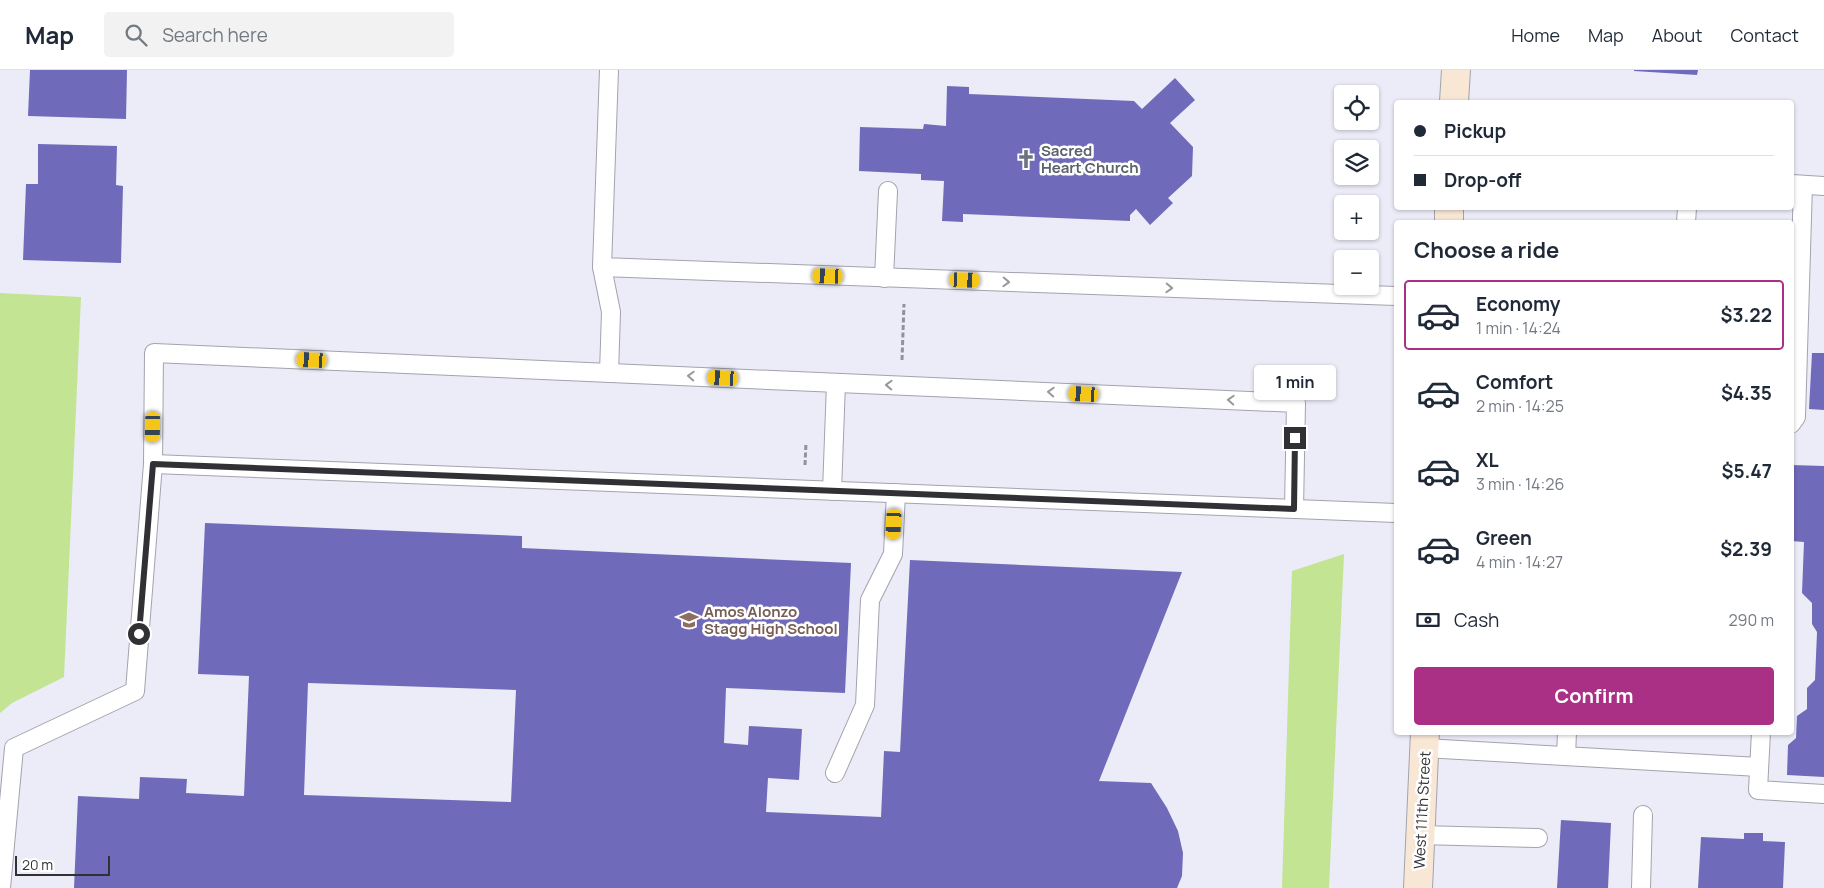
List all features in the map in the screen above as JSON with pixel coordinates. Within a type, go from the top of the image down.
[{"type":"main road","points":[[1454,100],[1456,70]]},
{"type":"main road","name":"West 111th Street","points":[[1418,888],[1425,740]]},
{"type":"lane","points":[[609,70],[602,267],[611,312],[609,373]]},
{"type":"lane","points":[[1794,420],[1796,417],[1797,184],[1824,186]]},
{"type":"lane","points":[[884,278],[888,191]]},
{"type":"lane","points":[[602,267],[1394,296]]},
{"type":"lane","points":[[2,888],[14,748],[135,691],[153,464],[154,353],[1296,403],[1294,509]]},
{"type":"lane","points":[[832,491],[836,383]]},
{"type":"lane","points":[[153,464],[1394,513]]},
{"type":"lane","points":[[835,773],[865,704],[870,600],[892,554],[896,493]]},
{"type":"lane","points":[[1566,756],[1567,735]]},
{"type":"lane","points":[[1762,735],[1758,790],[1824,794]]},
{"type":"lane","points":[[1425,740],[1566,756],[1760,767]]},
{"type":"lane","points":[[1641,888],[1643,815]]},
{"type":"lane","points":[[1420,835],[1538,838]]},
{"type":"green space","points":[[0,293],[81,297],[64,677],[12,703],[0,713]]},
{"type":"green space","points":[[1344,554],[1329,888],[1282,888],[1292,571]]},
{"type":"building","points":[[30,70],[127,70],[126,119],[28,116]]},
{"type":"building","points":[[1634,70],[1698,70],[1697,75]]},
{"type":"building","name":"Sacred Heart Church","points":[[1175,78],[1195,100],[1170,123],[1193,147],[1192,176],[1168,198],[1173,203],[1150,225],[1136,209],[1130,215],[1130,221],[963,214],[963,222],[942,221],[944,181],[921,180],[921,174],[859,171],[860,127],[923,129],[924,124],[946,126],[947,86],[969,87],[969,94],[1134,101],[1142,109]]},
{"type":"building","points":[[38,144],[117,146],[116,185],[123,186],[121,263],[23,260],[26,184],[38,184]]},
{"type":"building","points":[[1812,353],[1824,353],[1824,410],[1809,409]]},
{"type":"building","points":[[1794,465],[1824,466],[1824,777],[1787,775],[1788,745],[1796,738],[1797,716],[1807,709],[1807,688],[1815,680],[1817,632],[1812,624],[1812,603],[1802,593],[1804,542],[1794,541]]},
{"type":"building","points":[[205,523],[522,536],[522,548],[851,563],[845,693],[726,688],[724,743],[748,745],[749,726],[802,729],[799,780],[768,778],[766,812],[881,817],[884,751],[900,752],[910,560],[1182,572],[1099,781],[1151,783],[1167,808],[1178,831],[1183,853],[1182,876],[1177,888],[74,888],[78,796],[139,799],[140,777],[187,779],[186,793],[244,796],[249,676],[198,674]],"holes":[[[308,683],[516,690],[511,802],[304,795]]]},
{"type":"building","points":[[1561,820],[1611,823],[1608,888],[1557,888]]},
{"type":"building","points":[[1744,833],[1763,833],[1763,841],[1785,842],[1783,888],[1698,888],[1701,837],[1744,839]]},
{"type":"place","name":"Sacred Heart Church","points":[[1026,159]]},
{"type":"place","name":"Amos Alonzo Stagg High School","points":[[689,620]]},
{"type":"route","points":[[139,634],[153,464],[1294,509],[1295,438]]}]
